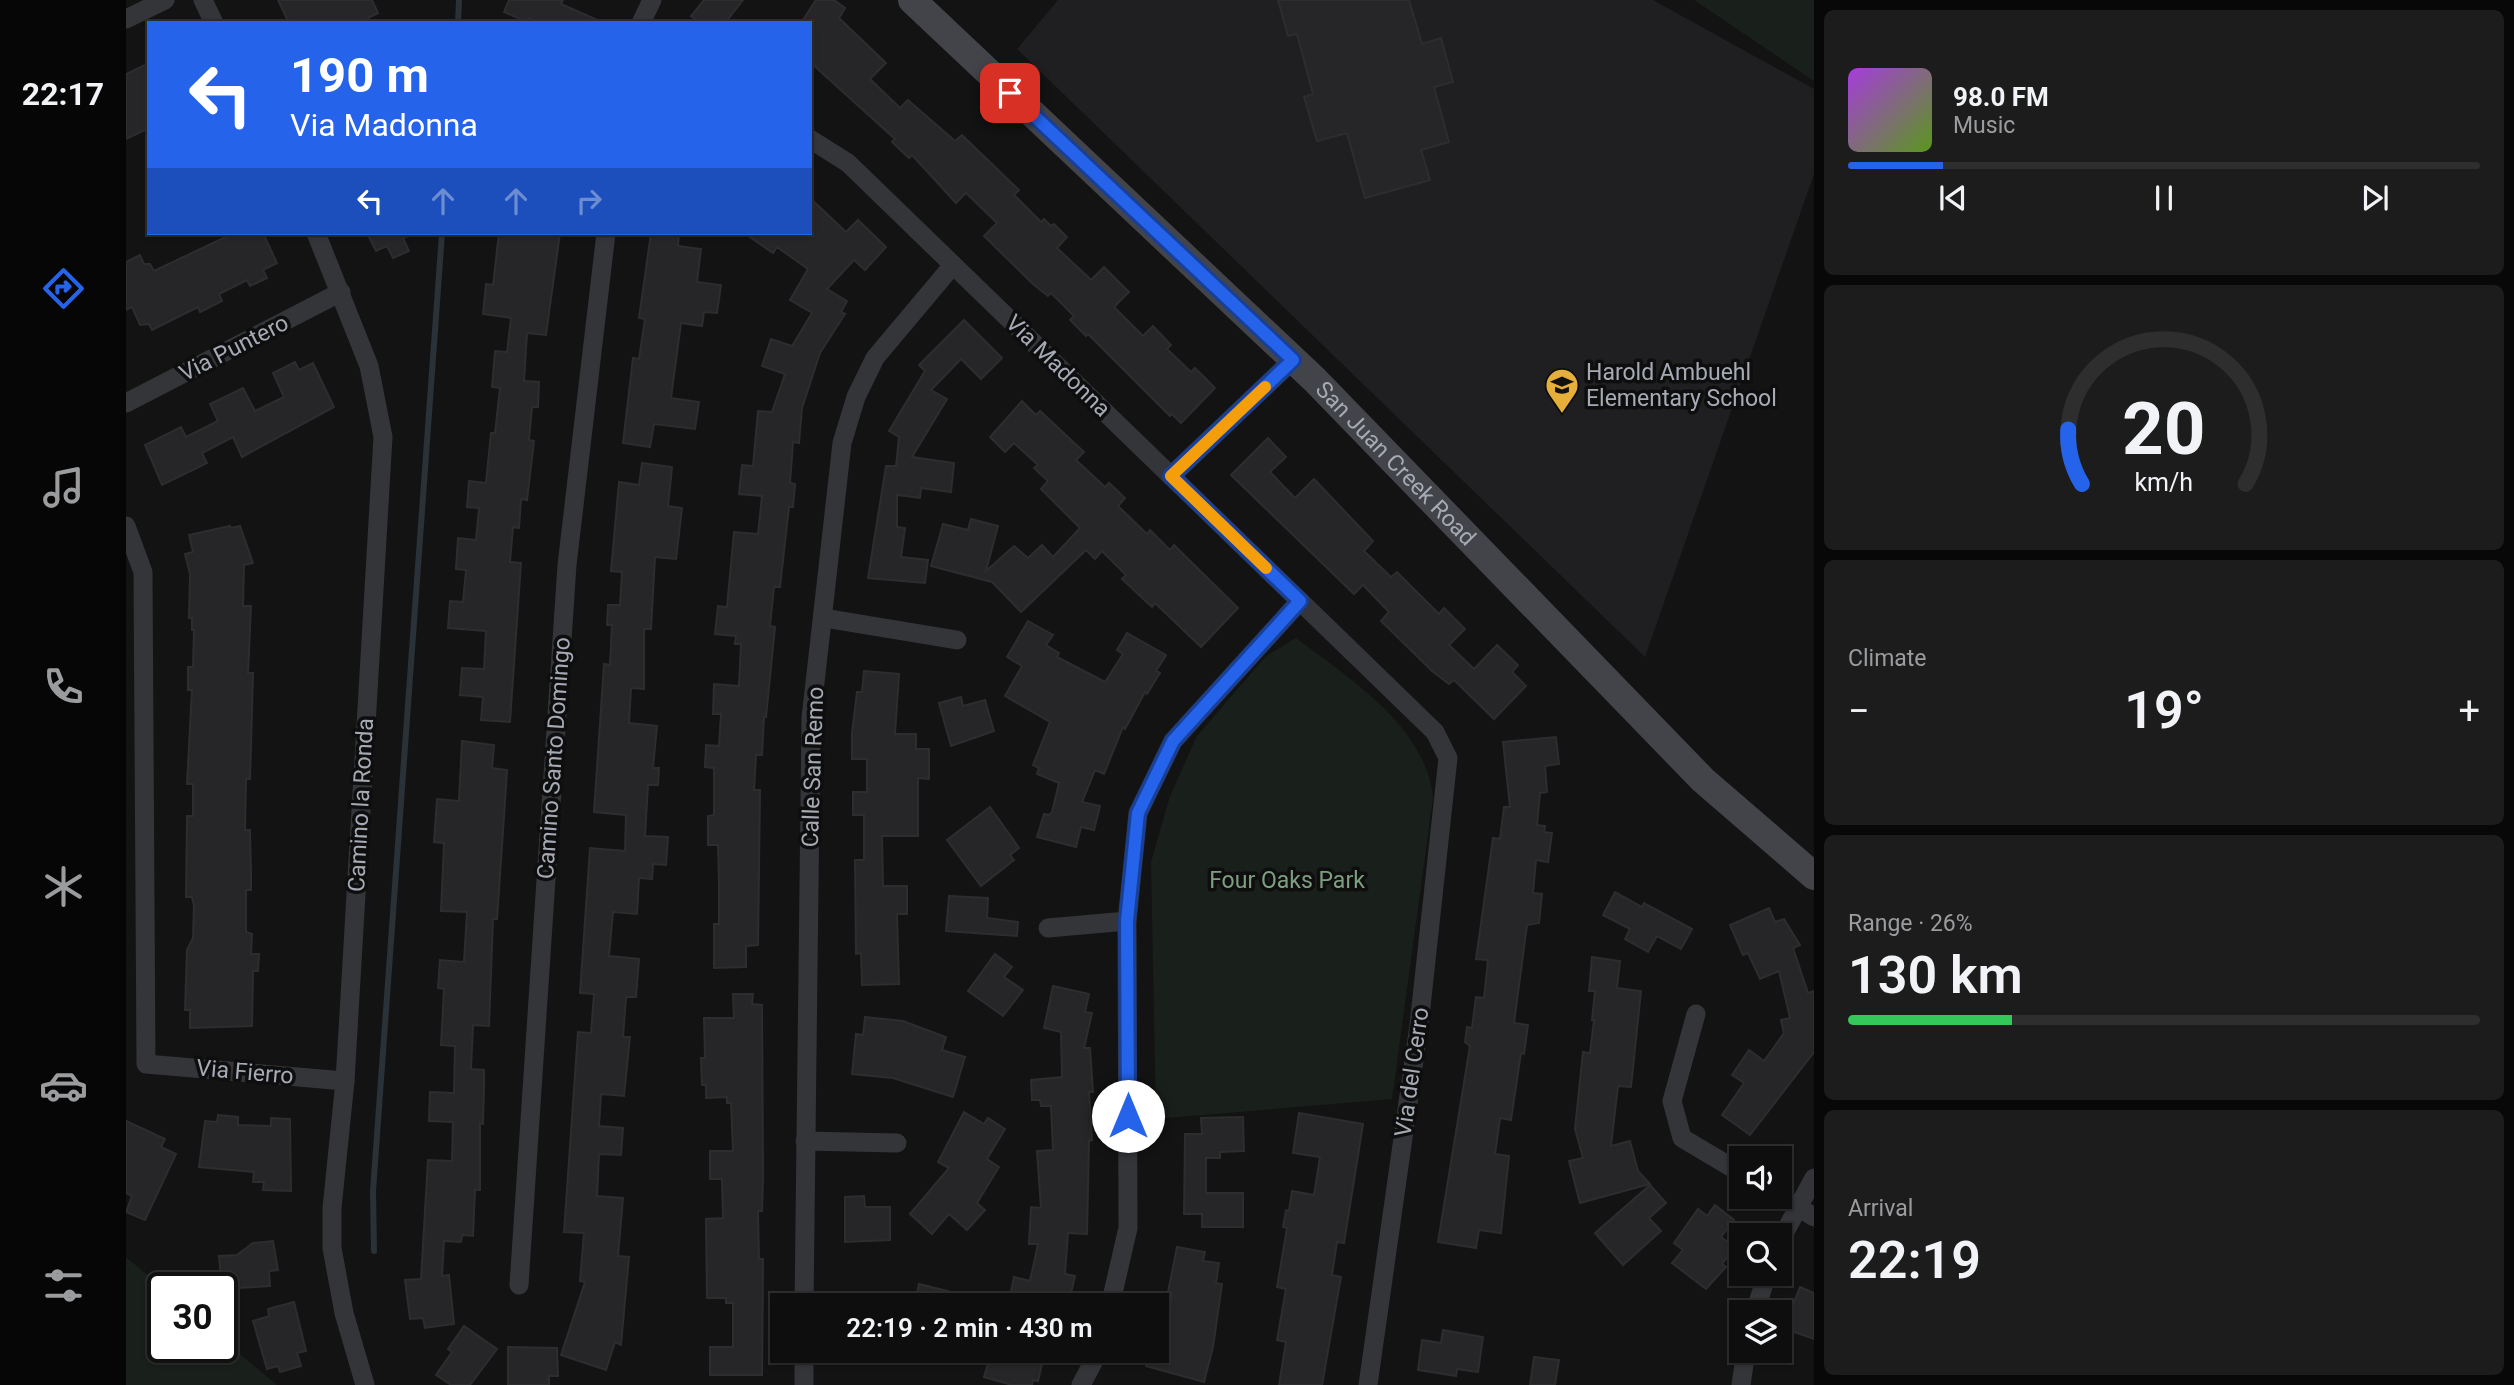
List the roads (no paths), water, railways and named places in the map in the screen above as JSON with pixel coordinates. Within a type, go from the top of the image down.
[{"type":"street","points":[[126,19],[165,0]]},
{"type":"street","points":[[203,0],[213,21]]},
{"type":"street","points":[[642,21],[652,0]]},
{"type":"street","name":"San Juan Creek Road","points":[[912,0],[1293,360],[1703,780],[1814,876]]},
{"type":"street","name":"Via Madonna","points":[[812,140],[848,163],[1435,732],[1448,758]]},
{"type":"street","name":"Camino la Ronda","points":[[317,235],[369,366],[383,438],[345,1081],[332,1208],[332,1248],[344,1313],[365,1385]]},
{"type":"street","name":"Camino Santo Domingo","points":[[519,1285],[567,565],[606,235]]},
{"type":"street","name":"Calle San Remo","points":[[804,1293],[805,1141],[810,1050],[811,718],[842,443],[856,397],[875,358],[953,265]]},
{"type":"street","name":"Via Puntero","points":[[126,403],[341,292]]},
{"type":"street","points":[[1171,476],[1293,360]]},
{"type":"street","name":"Via Fierro","points":[[126,526],[143,572],[146,1063],[345,1081]]},
{"type":"street","points":[[1113,1293],[1128,1228],[1127,921],[1138,813],[1173,741],[1300,601]]},
{"type":"street","points":[[824,618],[957,640]]},
{"type":"street","name":"Via del Cerro","points":[[1368,1385],[1419,1025],[1448,758]]},
{"type":"street","points":[[1048,928],[1127,921]]},
{"type":"street","points":[[1696,1014],[1672,1101],[1682,1138],[1729,1166]]},
{"type":"street","points":[[805,1141],[897,1143]]},
{"type":"street","points":[[1792,1197],[1814,1178]]},
{"type":"street","points":[[1792,1203],[1814,1217]]},
{"type":"street","points":[[804,1363],[804,1385]]},
{"type":"street","points":[[1081,1385],[1093,1363]]},
{"type":"street","points":[[1741,1385],[1744,1363]]},
{"type":"waterway","points":[[458,21],[459,0]]},
{"type":"waterway","points":[[374,1251],[373,1191],[442,235]]},
{"type":"place","name":"Harold Ambuehl Elementary School","points":[[1562,415]]},
{"type":"park label","name":"Four Oaks Park","points":[[1287,880]]}]
